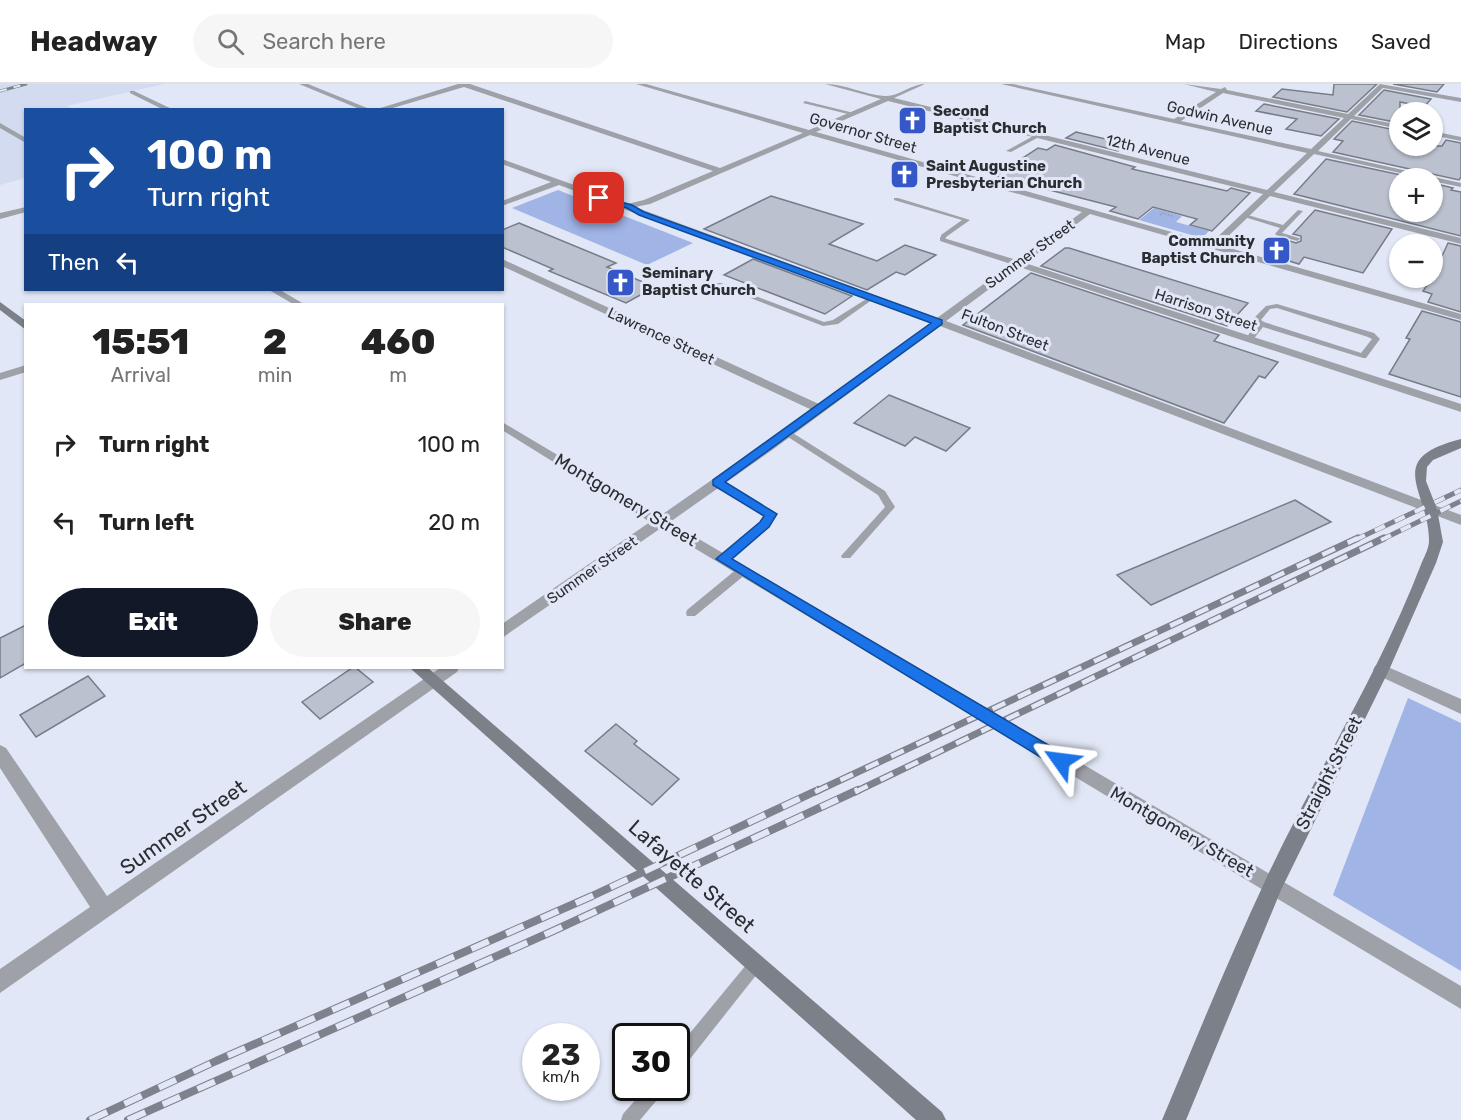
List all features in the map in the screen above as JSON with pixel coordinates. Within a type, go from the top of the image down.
[{"type":"main road","points":[[0,305],[24,325]]},
{"type":"main road","name":"Straight Street","points":[[1174,1120],[1273,885],[1381,670],[1430,563],[1436,542],[1430,509],[1420,481],[1420,467],[1429,457],[1461,443]]},
{"type":"main road","name":"Lafayette Street","points":[[425,674],[934,1120]]},
{"type":"street","points":[[302,84],[364,108]]},
{"type":"street","points":[[385,108],[464,84],[721,171]]},
{"type":"street","name":"Governor Street","points":[[639,84],[1461,316]]},
{"type":"street","name":"12th Avenue","points":[[828,84],[1461,241]]},
{"type":"street","points":[[629,206],[647,202],[922,84]]},
{"type":"street","name":"Godwin Avenue","points":[[1004,84],[1389,169]]},
{"type":"street","points":[[1187,84],[1389,125]]},
{"type":"street","points":[[1175,122],[1232,84]]},
{"type":"street","points":[[1213,246],[1383,85],[1461,100]]},
{"type":"street","points":[[132,92],[167,108]]},
{"type":"street","points":[[0,125],[24,140]]},
{"type":"street","points":[[1443,135],[1461,139]]},
{"type":"street","name":"Fulton Street","points":[[504,161],[619,206],[629,206],[641,213],[873,297],[1461,520]]},
{"type":"street","name":"Godwin Avenue","points":[[1443,181],[1461,185]]},
{"type":"street","points":[[504,203],[558,182]]},
{"type":"street","points":[[0,216],[24,210]]},
{"type":"street","name":"Summer Street","points":[[504,631],[788,433],[1089,211]]},
{"type":"street","name":"Harrison Street","points":[[943,239],[1461,408]]},
{"type":"street","name":"Lawrence Street","points":[[504,263],[820,409]]},
{"type":"street","points":[[279,291],[297,303]]},
{"type":"street","points":[[0,377],[24,369]]},
{"type":"street","name":"Montgomery Street","points":[[504,426],[742,571],[1461,998]]},
{"type":"street","name":"Summer Street","points":[[0,982],[104,910],[425,674],[447,669]]},
{"type":"street","points":[[1381,670],[1461,707]]},
{"type":"street","points":[[0,753],[104,910]]},
{"type":"lane","points":[[805,102],[852,114]]},
{"type":"lane","points":[[1008,152],[1037,136]]},
{"type":"lane","points":[[896,198],[967,220],[943,236],[943,239]]},
{"type":"lane","points":[[1297,239],[1278,234],[1300,211]]},
{"type":"lane","points":[[1244,216],[1284,227]]},
{"type":"lane","points":[[719,284],[823,324],[835,321],[873,297]]},
{"type":"lane","points":[[1276,306],[1371,335],[1376,339],[1363,356],[1262,324],[1257,320],[1268,307],[1276,306]]},
{"type":"lane","points":[[1249,339],[1262,324]]},
{"type":"lane","points":[[788,433],[882,493],[890,507],[846,556]]},
{"type":"lane","points":[[717,483],[771,514],[765,525],[723,559]]},
{"type":"lane","points":[[691,613],[742,571]]},
{"type":"lane","points":[[690,1046],[756,964]]},
{"type":"lane","points":[[629,1120],[645,1101]]},
{"type":"path","points":[[1162,213],[1172,216]]},
{"type":"shaded area","points":[[0,84],[164,84],[67,106],[70,108],[24,108],[24,178],[0,185]]},
{"type":"shaded area","points":[[558,190],[693,243],[647,265],[512,208]]},
{"type":"shaded area","points":[[1154,208],[1182,216],[1176,222],[1209,231],[1202,238],[1139,220]]},
{"type":"shaded area","points":[[1408,698],[1461,723],[1461,971],[1333,895]]},
{"type":"building","points":[[1334,84],[1377,84],[1347,112],[1273,97],[1282,89],[1333,95]]},
{"type":"building","points":[[1393,84],[1444,84],[1437,92]]},
{"type":"building","points":[[1384,90],[1431,99],[1428,102],[1389,102],[1389,121],[1359,115]]},
{"type":"building","points":[[1264,104],[1339,119],[1321,136],[1286,129],[1297,119],[1256,111]]},
{"type":"building","points":[[1352,121],[1389,129],[1389,156],[1443,156],[1443,144],[1446,140],[1461,143],[1461,177],[1459,180],[1443,176],[1443,168],[1405,168],[1333,152],[1343,141],[1334,139]]},
{"type":"building","points":[[1076,132],[1127,144],[1118,151],[1066,138]]},
{"type":"building","points":[[1055,145],[1135,167],[1132,169],[1227,191],[1231,188],[1250,193],[1212,231],[1190,225],[1197,219],[1153,207],[1138,219],[1110,211],[1116,207],[995,176],[1038,148],[1047,150]]},
{"type":"building","points":[[1326,159],[1389,172],[1389,218],[1294,194]]},
{"type":"building","points":[[1443,186],[1453,188],[1451,190],[1461,192],[1461,236],[1405,222],[1443,222]]},
{"type":"building","points":[[771,196],[863,224],[829,244],[877,261],[905,245],[936,255],[905,275],[896,272],[867,290],[704,229]]},
{"type":"building","points":[[1315,210],[1392,229],[1363,273],[1304,257],[1299,264],[1273,256],[1287,240],[1296,243],[1301,241],[1301,236],[1293,234]]},
{"type":"building","points":[[519,223],[616,263],[607,267],[655,287],[626,303],[549,271],[553,269],[504,248],[504,229]]},
{"type":"building","points":[[1448,243],[1461,246],[1461,312],[1428,302],[1432,294],[1423,291],[1425,288],[1443,288],[1443,254]]},
{"type":"building","points":[[1065,248],[1248,303],[1227,326],[1041,266]]},
{"type":"building","points":[[753,259],[852,296],[825,314],[724,275]]},
{"type":"building","points":[[1031,273],[1219,335],[1214,341],[1278,362],[1265,378],[1259,376],[1224,423],[963,325]]},
{"type":"building","points":[[1422,311],[1461,322],[1461,397],[1389,374],[1410,339],[1406,338]]},
{"type":"building","points":[[889,395],[970,428],[946,451],[915,437],[905,446],[854,423]]},
{"type":"building","points":[[1295,500],[1331,522],[1151,605],[1117,575]]},
{"type":"building","points":[[24,626],[24,664],[0,678],[0,638]]},
{"type":"building","points":[[351,669],[357,669],[373,682],[320,719],[302,702]]},
{"type":"building","points":[[88,676],[105,696],[36,737],[20,715]]},
{"type":"building","points":[[616,724],[637,741],[634,744],[679,779],[652,805],[585,751]]},
{"type":"railway","points":[[0,91],[26,84]]},
{"type":"railway","points":[[1355,540],[1461,490]]},
{"type":"railway","points":[[1381,540],[1461,501]]},
{"type":"railway","points":[[815,792],[1358,538]]},
{"type":"railway","points":[[855,792],[1384,538]]},
{"type":"railway","points":[[90,1120],[216,1061],[592,896],[818,790]]},
{"type":"railway","points":[[128,1120],[553,931],[858,790]]},
{"type":"place","name":"Second Baptist Church","points":[[912,120]]},
{"type":"place","name":"Saint Augustine Presbyterian Church","points":[[905,175]]},
{"type":"place","name":"Community Baptist Church","points":[[1276,250]]},
{"type":"place","name":"Seminary Baptist Church","points":[[621,282]]},
{"type":"route","points":[[599,198],[619,206],[629,206],[641,213],[938,322],[717,483],[771,514],[765,525],[723,559],[1061,761]]}]
